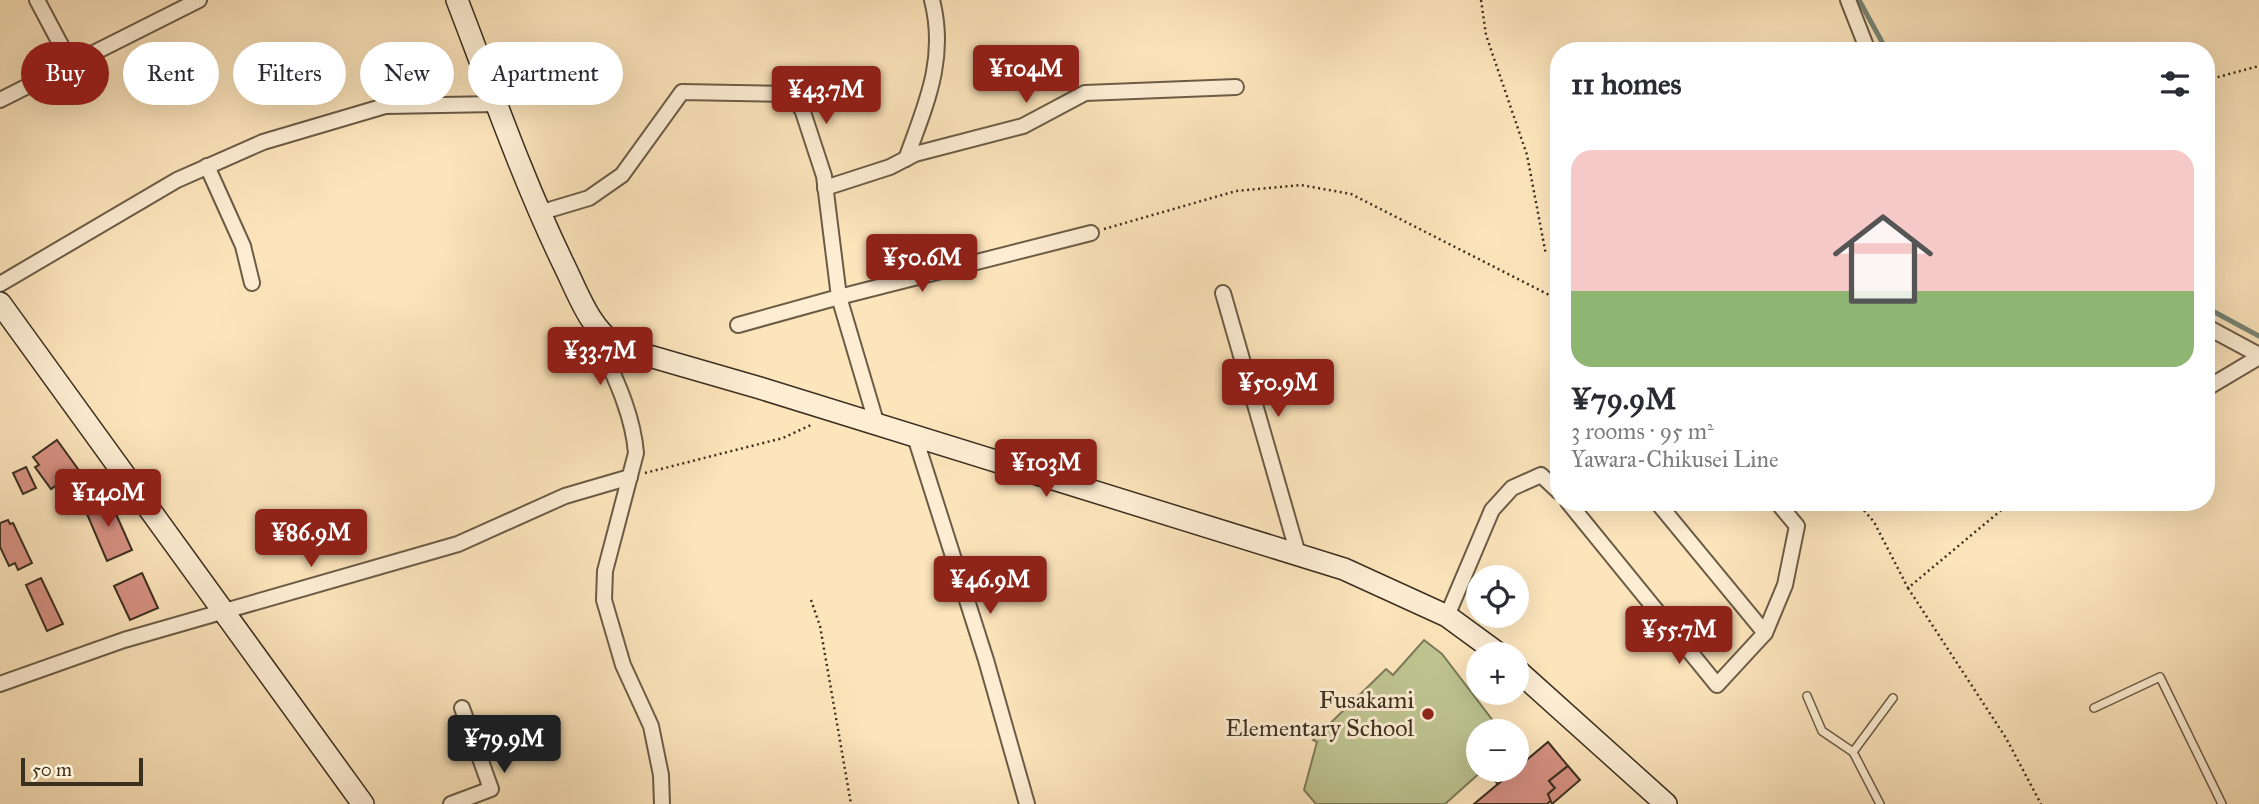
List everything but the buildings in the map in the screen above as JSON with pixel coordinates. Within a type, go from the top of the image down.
[{"type":"street","points":[[37,0],[59,42]]},
{"type":"street","points":[[109,45],[200,0]]},
{"type":"street","points":[[457,0],[473,42]]},
{"type":"street","points":[[906,159],[934,82],[937,21],[932,0]]},
{"type":"street","points":[[1849,0],[1865,42]]},
{"type":"street","points":[[825,188],[890,167],[906,159],[1023,126],[1085,93],[1237,87]]},
{"type":"street","points":[[0,100],[21,89]]},
{"type":"street","points":[[539,213],[589,198],[622,175],[682,92],[787,94],[802,109],[825,188],[839,297],[877,425]]},
{"type":"street","points":[[0,284],[177,180],[263,142],[385,106],[468,105]]},
{"type":"street","points":[[497,105],[539,213],[591,320],[605,339],[618,347],[1344,569],[1447,616],[1483,642]]},
{"type":"street","points":[[207,166],[243,246],[252,283]]},
{"type":"street","points":[[738,325],[1091,233]]},
{"type":"street","points":[[1223,293],[1298,554]]},
{"type":"street","points":[[0,303],[363,804]]},
{"type":"street","points":[[2215,331],[2259,356],[2215,383]]},
{"type":"street","points":[[605,339],[602,349],[621,391],[635,437],[636,453],[605,571],[604,600],[624,665],[651,726],[662,775],[662,804]]},
{"type":"street","points":[[915,437],[986,660],[1027,804]]},
{"type":"street","points":[[1447,616],[1492,510],[1513,488],[1541,475],[1550,484]]},
{"type":"street","points":[[0,684],[124,640],[458,544],[565,496],[630,477]]},
{"type":"street","points":[[1575,511],[1717,685],[1765,633],[1785,585],[1797,526],[1784,511]]},
{"type":"street","points":[[1664,511],[1765,633]]},
{"type":"street","points":[[1529,681],[1666,804]]},
{"type":"street","points":[[451,804],[491,789],[461,708]]},
{"type":"lane","points":[[2095,708],[2160,677],[2222,804]]},
{"type":"lane","points":[[1807,696],[1822,731],[1853,752],[1880,804]]},
{"type":"lane","points":[[1853,752],[1893,698]]},
{"type":"path","points":[[1481,0],[1486,35],[1527,155],[1546,255]]},
{"type":"path","points":[[2215,78],[2259,66]]},
{"type":"path","points":[[1091,233],[1236,191],[1301,185],[1350,194],[1550,295]]},
{"type":"path","points":[[630,477],[783,438],[839,413]]},
{"type":"path","points":[[1865,511],[1874,522],[1909,588],[2006,738],[2040,804]]},
{"type":"path","points":[[1909,588],[2000,511]]},
{"type":"path","points":[[811,600],[820,626],[851,804]]},
{"type":"green space","name":"Fusakami Elementary School","points":[[1424,640],[1442,654],[1466,685],[1466,705],[1481,705],[1492,719],[1466,719],[1466,782],[1470,782],[1445,804],[1316,804],[1304,790],[1317,742],[1313,740],[1386,669],[1393,675]]},
{"type":"waterway","points":[[1859,0],[1882,42]]},
{"type":"waterway","points":[[2215,312],[2259,336]]},
{"type":"place","name":"Fusakami Elementary School","points":[[1428,714]]}]
